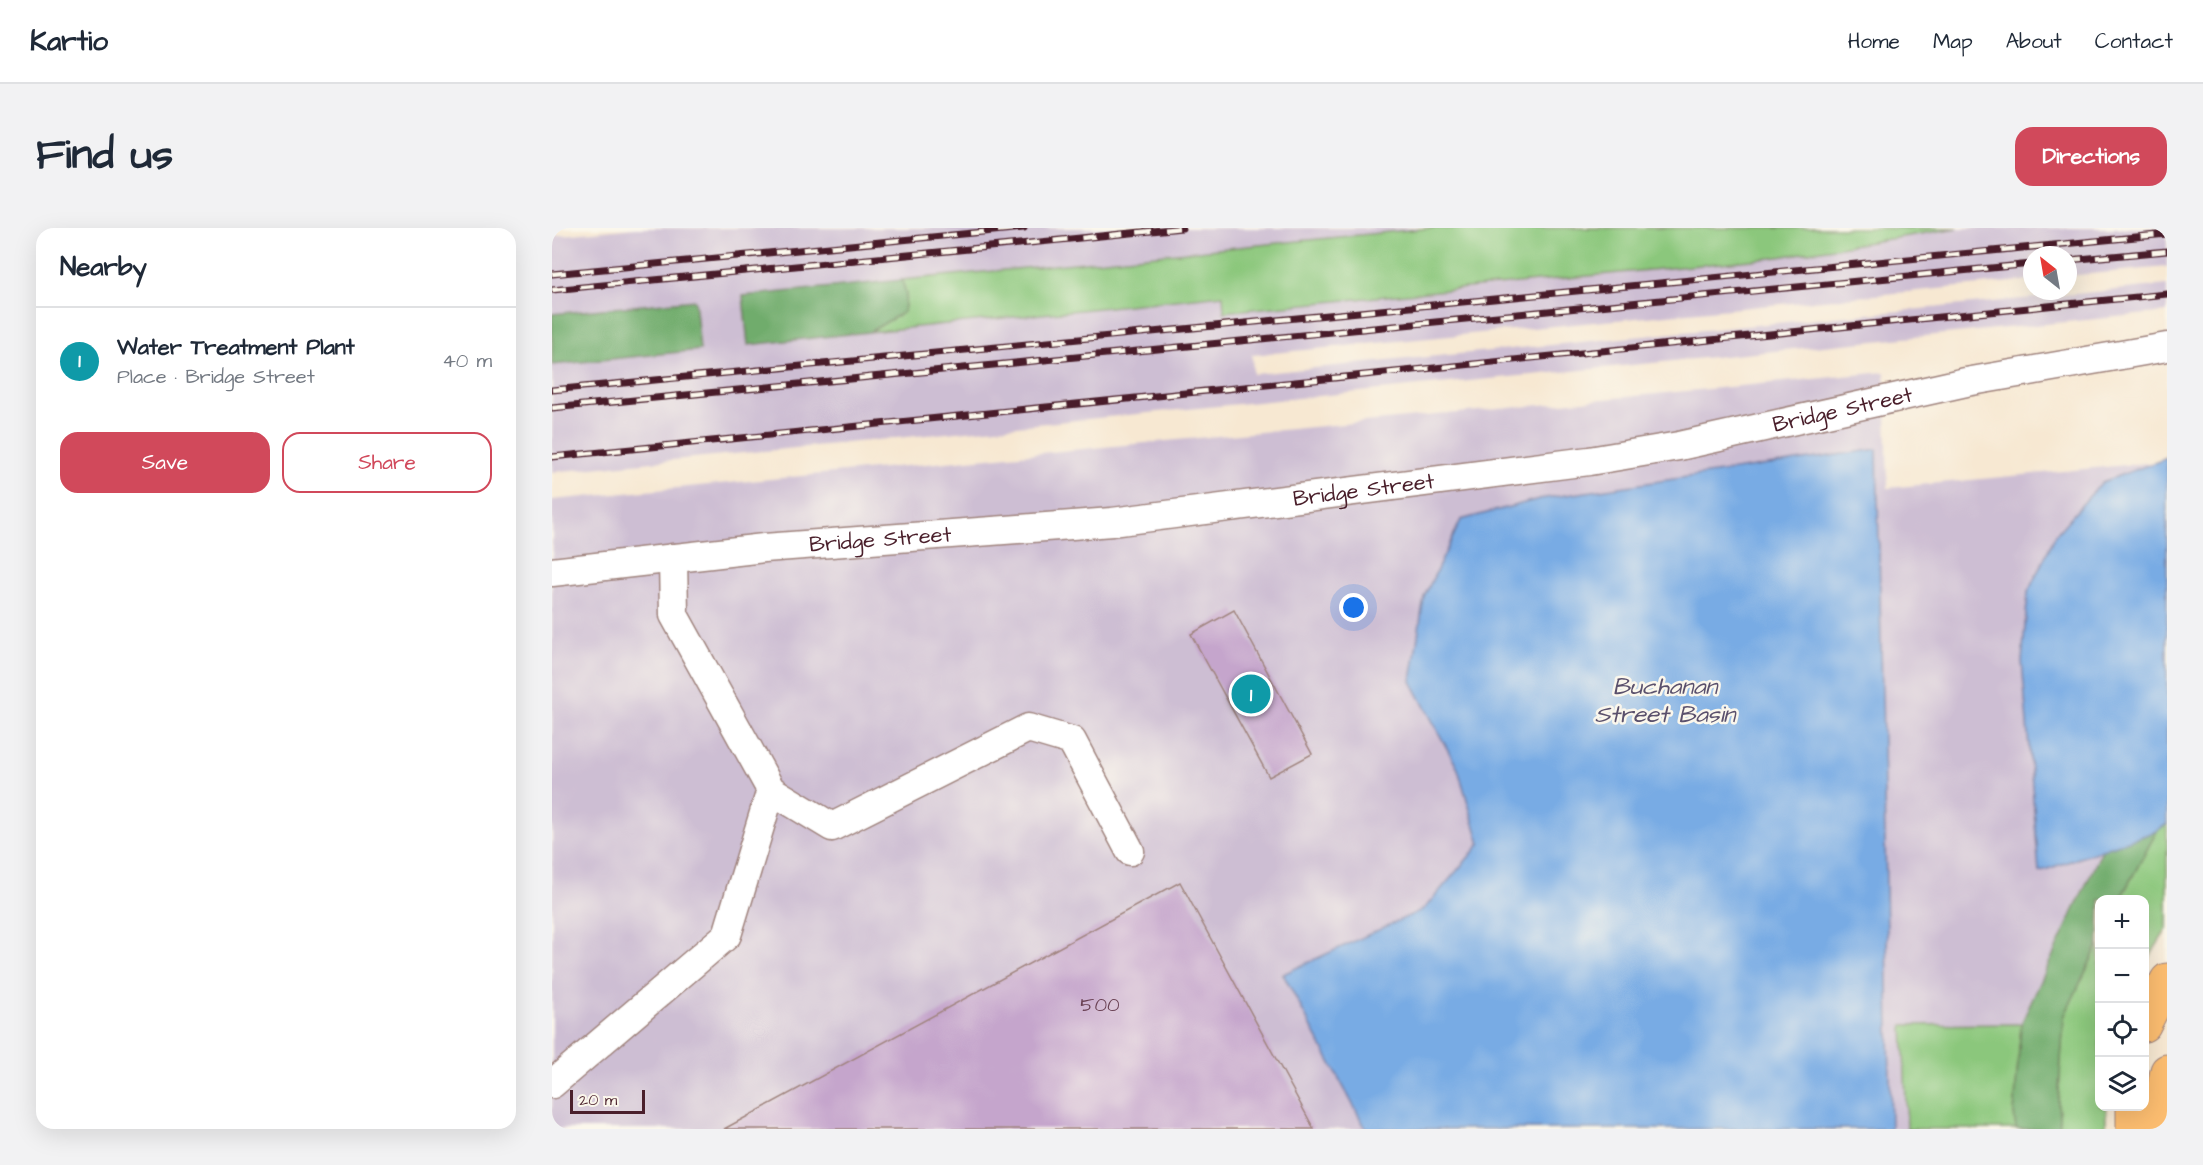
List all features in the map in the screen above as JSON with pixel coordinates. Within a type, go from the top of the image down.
[{"type":"highway","points":[[2149,1016],[2167,980]]},
{"type":"highway","points":[[2163,1129],[2164,1087],[2167,1071]]},
{"type":"highway","points":[[2133,1111],[2133,1129]]},
{"type":"street","name":"Bridge Street","points":[[552,572],[764,548],[1112,522],[1589,461],[1679,446],[1966,382],[2167,347]]},
{"type":"street","points":[[673,558],[674,615],[771,790],[832,827],[1028,728],[1071,741],[1130,851]]},
{"type":"street","points":[[552,1084],[727,935],[771,790]]},
{"type":"shaded area","points":[[636,228],[1430,228],[743,296],[748,345],[1223,295],[1224,312],[1566,279],[1772,258],[1957,228],[2167,228],[2167,267],[2077,275],[2077,246],[2023,246],[2023,281],[1252,355],[1253,374],[2023,299],[2077,300],[2077,294],[2167,285],[2167,312],[552,472],[552,365],[700,350],[694,300],[552,314],[552,236]]},
{"type":"shaded area","points":[[1885,372],[1888,488],[2167,461],[2112,828],[2021,1024],[1903,1026],[1907,1129],[552,1129],[552,500]]},
{"type":"green space","points":[[1430,228],[1957,228],[1772,258],[1224,312],[1223,295],[869,332],[904,312],[906,294],[902,280]]},
{"type":"green space","points":[[902,280],[906,294],[904,312],[869,332],[748,345],[743,296]]},
{"type":"green space","points":[[695,300],[700,350],[552,365],[552,314]]},
{"type":"green space","points":[[2167,824],[2167,929],[2149,958],[2149,895],[2123,895],[2157,831]]},
{"type":"green space","points":[[2157,831],[2122,895],[2095,895],[2095,951],[2064,1017],[2058,1103],[2060,1129],[2016,1129],[2014,1113],[2021,1024],[2102,850]]},
{"type":"green space","points":[[2095,951],[2095,1111],[2106,1111],[2106,1129],[2060,1129],[2058,1103],[2064,1017]]},
{"type":"green space","points":[[2021,1024],[2014,1113],[2016,1129],[1907,1129],[1903,1025]]},
{"type":"water","name":"Buchanan Street Basin","points":[[1877,449],[1891,1129],[1366,1129],[1283,974],[1424,909],[1480,844],[1458,769],[1411,681],[1424,597],[1461,520],[1539,499]]},
{"type":"water","points":[[2167,458],[2167,824],[2157,831],[2039,872],[2022,661],[2028,592],[2056,534],[2102,482]]},
{"type":"building","points":[[1234,610],[1312,754],[1269,777],[1191,634]]},
{"type":"building","points":[[1180,882],[1314,1129],[724,1129]]},
{"type":"railway","points":[[552,274],[1024,228]]},
{"type":"railway","points":[[552,290],[1182,228]]},
{"type":"railway","points":[[552,390],[2167,234]]},
{"type":"railway","points":[[2077,259],[2167,251]]},
{"type":"railway","points":[[552,408],[2023,265]]},
{"type":"railway","points":[[552,457],[2167,294]]},
{"type":"place","name":"Water Treatment Plant","points":[[1251,694]]}]
